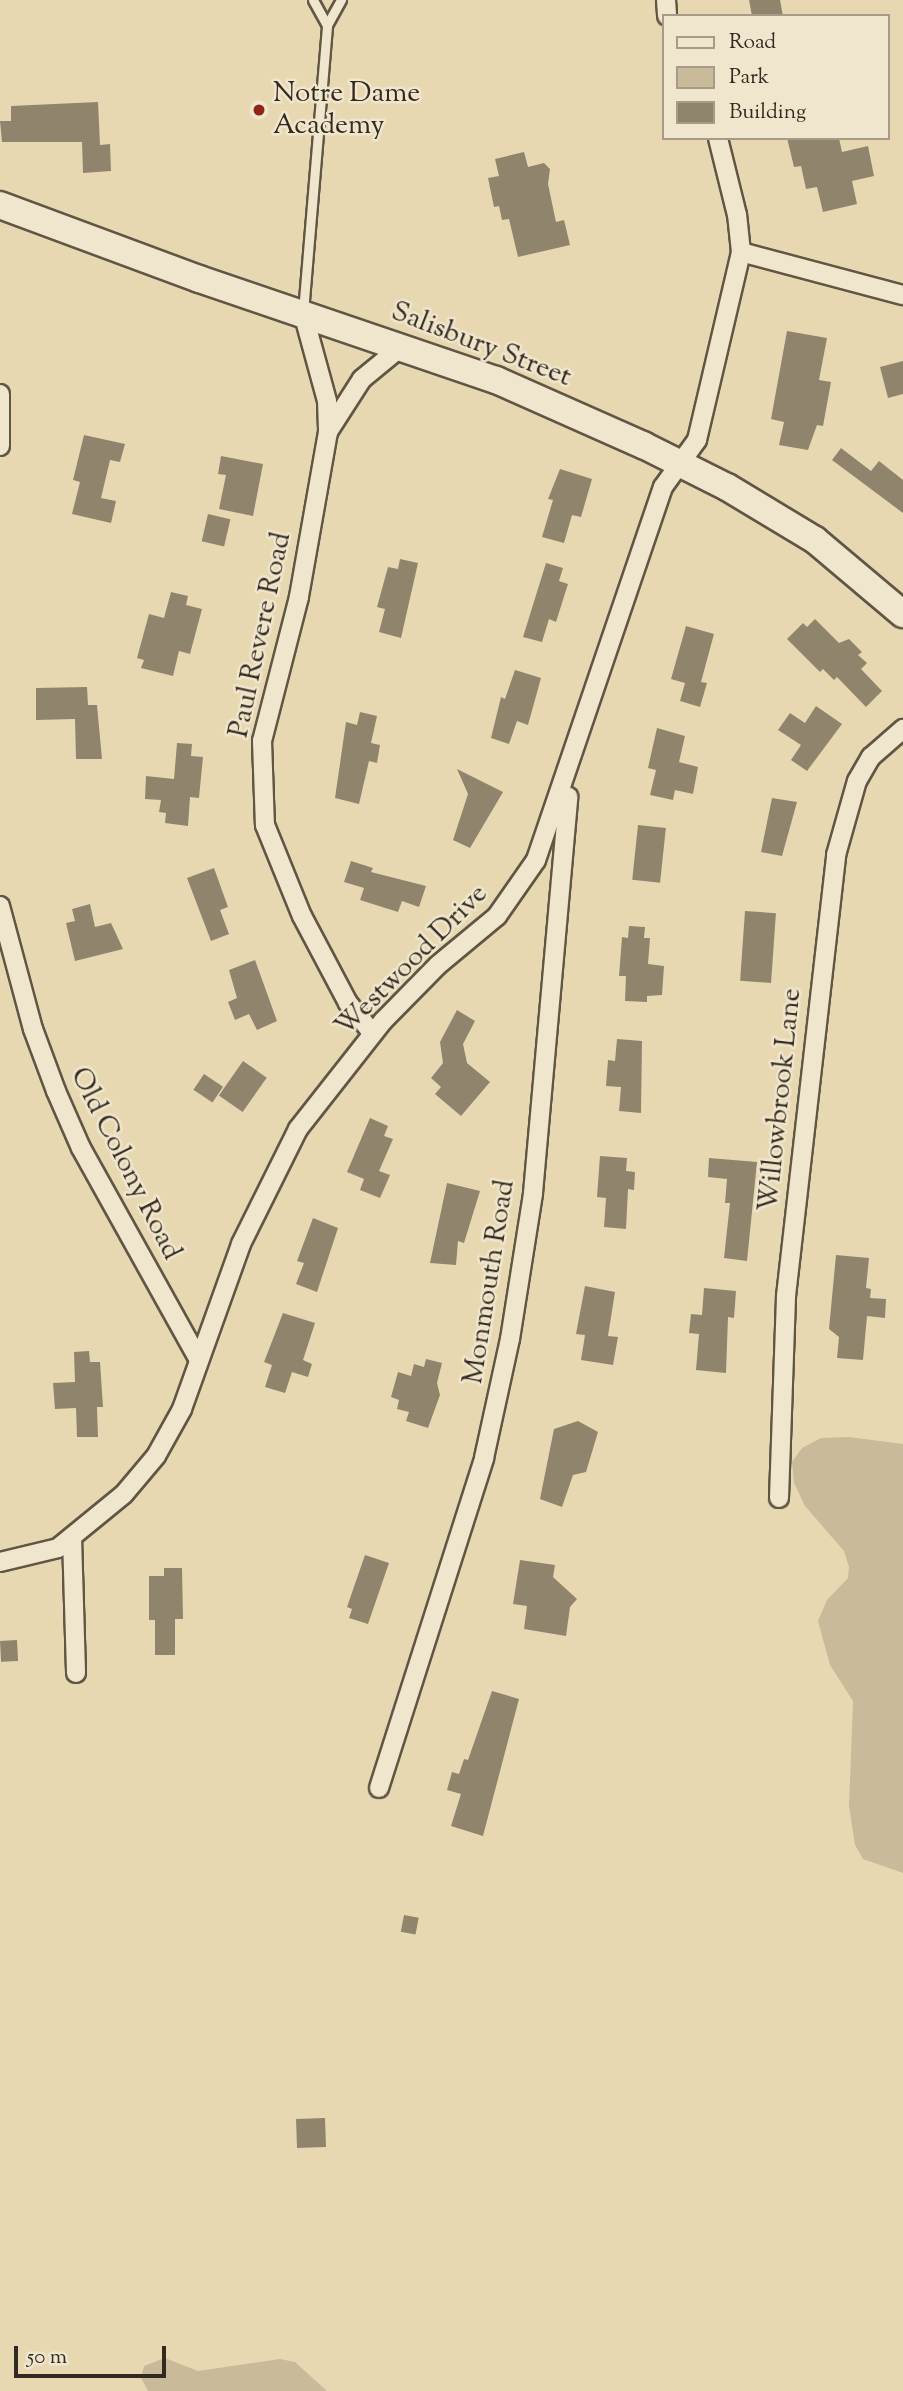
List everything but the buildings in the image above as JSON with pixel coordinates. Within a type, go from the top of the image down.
[{"type":"main road","name":"Salisbury Street","points":[[0,205],[508,385],[681,463],[815,540],[903,614]]},
{"type":"street","name":"Westwood Drive","points":[[0,1562],[39,1556],[72,1537],[124,1494],[156,1456],[182,1409],[198,1358],[241,1244],[284,1152],[372,1033],[512,899],[546,839],[663,487],[697,440],[741,252],[737,215],[718,140]]},
{"type":"street","points":[[741,252],[903,296]]},
{"type":"street","name":"Paul Revere Road","points":[[303,313],[327,401],[328,432],[299,597],[262,741],[261,786],[265,825],[302,916],[348,1003],[372,1033]]},
{"type":"street","name":"Paul Revere Road","points":[[328,432],[362,379],[401,347]]},
{"type":"street","points":[[0,394],[0,446]]},
{"type":"street","name":"Willowbrook Lane","points":[[779,1498],[786,1296],[836,855],[851,794],[863,769],[903,729]]},
{"type":"street","name":"Monmouth Road","points":[[379,1788],[484,1458],[515,1316],[533,1194],[570,769]]},
{"type":"street","name":"Old Colony Road","points":[[0,906],[23,996],[56,1091],[81,1148],[198,1358]]},
{"type":"street","points":[[72,1537],[76,1673]]},
{"type":"lane","points":[[313,0],[327,25]]},
{"type":"lane","points":[[303,313],[327,25],[341,0]]},
{"type":"green space","points":[[849,1437],[903,1444],[903,1873],[863,1859],[855,1845],[849,1806],[853,1701],[830,1665],[818,1621],[827,1600],[848,1578],[849,1567],[844,1551],[805,1506],[794,1483],[792,1462],[802,1448],[821,1438]]},
{"type":"green space","points":[[165,2358],[198,2371],[280,2359],[295,2362],[327,2391],[148,2391],[141,2378],[144,2366]]},
{"type":"place","name":"Notre Dame Academy","points":[[259,110]]}]
